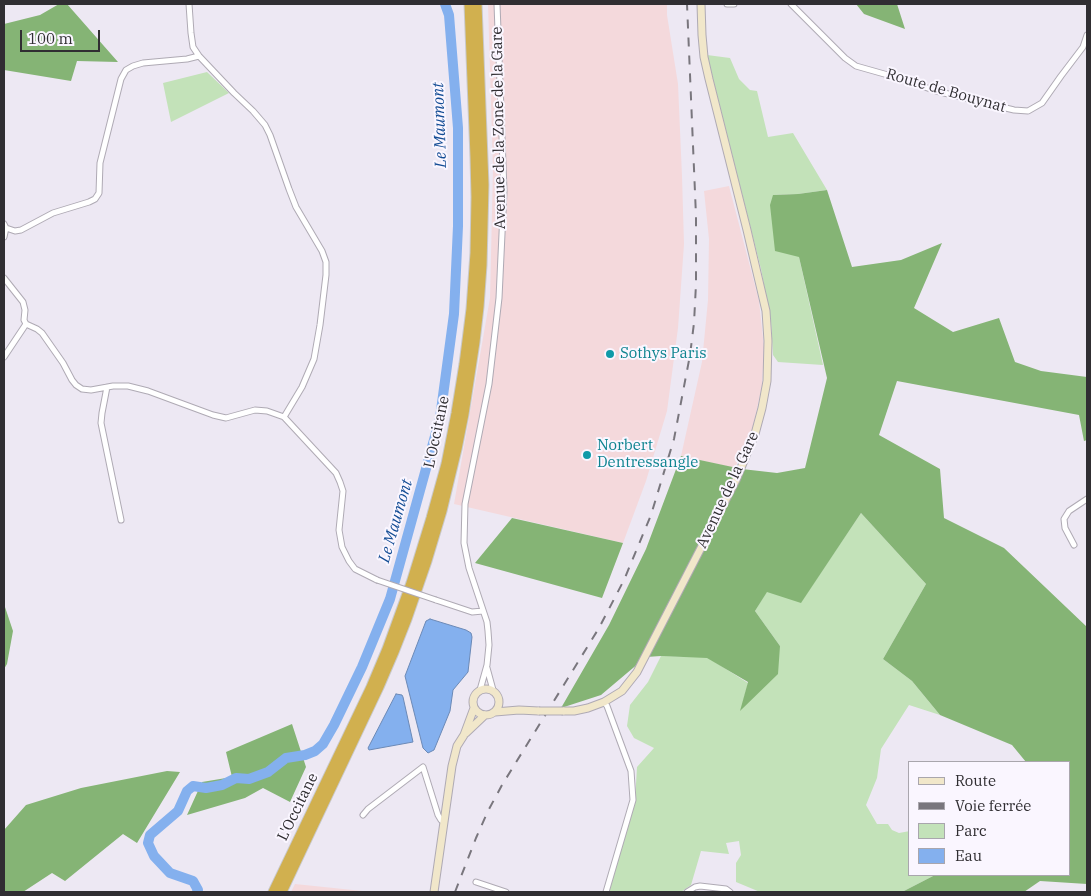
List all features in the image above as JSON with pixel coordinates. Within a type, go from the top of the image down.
[{"type":"highway","name":"L'Occitane","points":[[273,892],[387,650],[432,518],[448,455],[464,364],[471,309],[475,253],[476,197],[469,4]]},
{"type":"highway","name":"L'Occitane","points":[[282,892],[394,652],[427,561],[446,496],[457,449],[475,342],[482,266],[484,185],[477,4]]},
{"type":"street","points":[[189,4],[193,47],[199,56],[253,111],[265,126],[296,207],[322,251],[326,262],[320,325],[314,359],[302,387],[284,416]]},
{"type":"street","name":"Avenue de la Zone de la Gare","points":[[480,690],[487,665],[489,645],[487,622],[477,596],[464,543],[465,504],[489,384],[499,298],[504,191],[497,4]]},
{"type":"street","name":"Avenue de la Gare","points":[[519,710],[574,711],[604,702],[622,691],[637,672],[736,480],[755,434],[762,408],[767,381],[768,341],[766,311],[708,79],[704,57],[701,4]]},
{"type":"street","points":[[727,4],[734,4]]},
{"type":"street","name":"Route de Bouynat","points":[[792,4],[845,58],[856,66],[936,91],[1014,110],[1028,111],[1042,103],[1083,47],[1087,35]]},
{"type":"street","points":[[4,237],[5,226],[15,231],[21,230],[53,213],[95,199],[99,193],[100,163],[121,79],[126,70],[143,63],[188,59],[199,56]]},
{"type":"street","points":[[4,278],[23,302],[26,324],[42,333],[64,363],[76,385],[82,389],[91,390],[128,386],[226,418],[255,410],[284,416],[336,473],[343,491],[339,530],[342,547],[355,569],[377,580],[472,612],[484,611]]},
{"type":"street","points":[[4,358],[26,324]]},
{"type":"street","points":[[108,387],[102,412],[102,423],[121,520]]},
{"type":"street","points":[[1074,545],[1065,528],[1064,519],[1069,511],[1087,498]]},
{"type":"street","name":"Avenue de la Zone de la Gare","points":[[487,665],[493,690]]},
{"type":"street","points":[[434,892],[452,766],[457,746],[464,735],[474,708],[473,700],[476,692],[489,688],[496,693],[499,705],[495,712]]},
{"type":"street","points":[[499,701],[519,710]]},
{"type":"street","points":[[604,702],[631,771],[633,800],[606,892]]},
{"type":"street","points":[[474,708],[477,712],[485,715],[495,712],[519,710]]},
{"type":"street","points":[[464,735],[485,715]]},
{"type":"street","points":[[363,815],[368,809],[423,767],[438,815],[443,821]]},
{"type":"street","points":[[476,882],[506,892]]},
{"type":"street","points":[[687,892],[700,886],[726,889],[730,892]]},
{"type":"shaded area","points":[[488,4],[667,4],[678,84],[682,176],[684,244],[678,328],[667,411],[646,481],[623,543],[454,504],[490,298],[493,169]]},
{"type":"shaded area","points":[[729,186],[759,301],[764,347],[762,386],[753,426],[735,468],[681,456],[702,362],[708,300],[709,239],[704,191]]},
{"type":"shaded area","points":[[295,884],[372,892],[291,892]]},
{"type":"green space","points":[[59,4],[67,4],[118,62],[77,61],[71,81],[4,70],[4,24],[40,15]]},
{"type":"green space","points":[[856,4],[897,4],[905,29],[864,14]]},
{"type":"green space","points":[[707,55],[730,58],[739,79],[750,90],[757,91],[768,137],[793,133],[827,190],[773,195],[799,257],[823,365],[778,362],[773,355],[771,321],[761,269]]},
{"type":"green space","points":[[207,72],[229,93],[171,122],[163,83]]},
{"type":"green space","points":[[827,190],[852,267],[901,260],[942,243],[914,308],[953,332],[999,318],[1015,362],[1041,371],[1087,377],[1087,440],[1084,441],[1079,415],[897,381],[879,435],[940,469],[944,518],[1004,548],[1087,627],[1087,884],[1040,881],[1024,892],[902,892],[933,876],[1071,876],[1071,761],[1025,761],[1012,745],[940,715],[912,681],[883,659],[926,584],[861,513],[801,603],[767,592],[755,611],[780,646],[778,674],[740,711],[748,682],[707,658],[661,656],[646,657],[601,695],[561,708],[609,625],[646,549],[681,456],[742,469],[777,473],[805,468],[827,378],[799,257],[775,251],[770,205],[773,195]]},
{"type":"green space","points":[[861,513],[926,584],[883,659],[912,681],[940,715],[909,705],[881,749],[877,778],[866,805],[877,824],[888,824],[892,830],[899,833],[908,831],[908,876],[933,876],[902,892],[760,892],[736,882],[736,863],[741,855],[739,841],[726,843],[729,854],[701,851],[691,885],[681,892],[609,892],[635,801],[637,767],[654,748],[634,738],[627,726],[630,705],[648,682],[661,656],[707,657],[748,683],[741,710],[780,646],[755,611],[767,591],[801,602]]},
{"type":"green space","points":[[512,518],[623,543],[602,598],[475,563]]},
{"type":"green space","points":[[4,604],[13,631],[7,664],[4,669]]},
{"type":"green space","points":[[292,724],[306,767],[290,802],[263,788],[245,798],[187,815],[202,782],[232,777],[226,752]]},
{"type":"green space","points":[[167,771],[180,772],[137,843],[123,834],[65,881],[52,873],[23,892],[4,892],[4,830],[26,805],[81,788]]},
{"type":"water","points":[[430,619],[466,630],[471,633],[472,637],[468,672],[453,690],[450,711],[434,750],[428,753],[423,748],[405,676],[426,621]]},
{"type":"water","points":[[396,694],[403,697],[413,742],[369,750],[368,748]]},
{"type":"waterway","name":"Le Maumont","points":[[197,892],[198,890],[193,881],[170,873],[154,856],[148,843],[150,835],[178,811],[187,791],[193,786],[206,788],[222,785],[236,778],[249,779],[268,772],[286,758],[305,755],[315,751],[323,744],[362,667],[390,599],[440,418],[454,314],[458,226],[458,128],[449,15],[445,4]]},
{"type":"railway","points":[[455,892],[476,838],[502,785],[599,628],[624,580],[651,515],[674,439],[690,355],[696,284],[696,216],[687,4]]},
{"type":"place","name":"Sothys Paris","points":[[610,354]]},
{"type":"place","name":"Norbert Dentressangle","points":[[587,455]]}]
